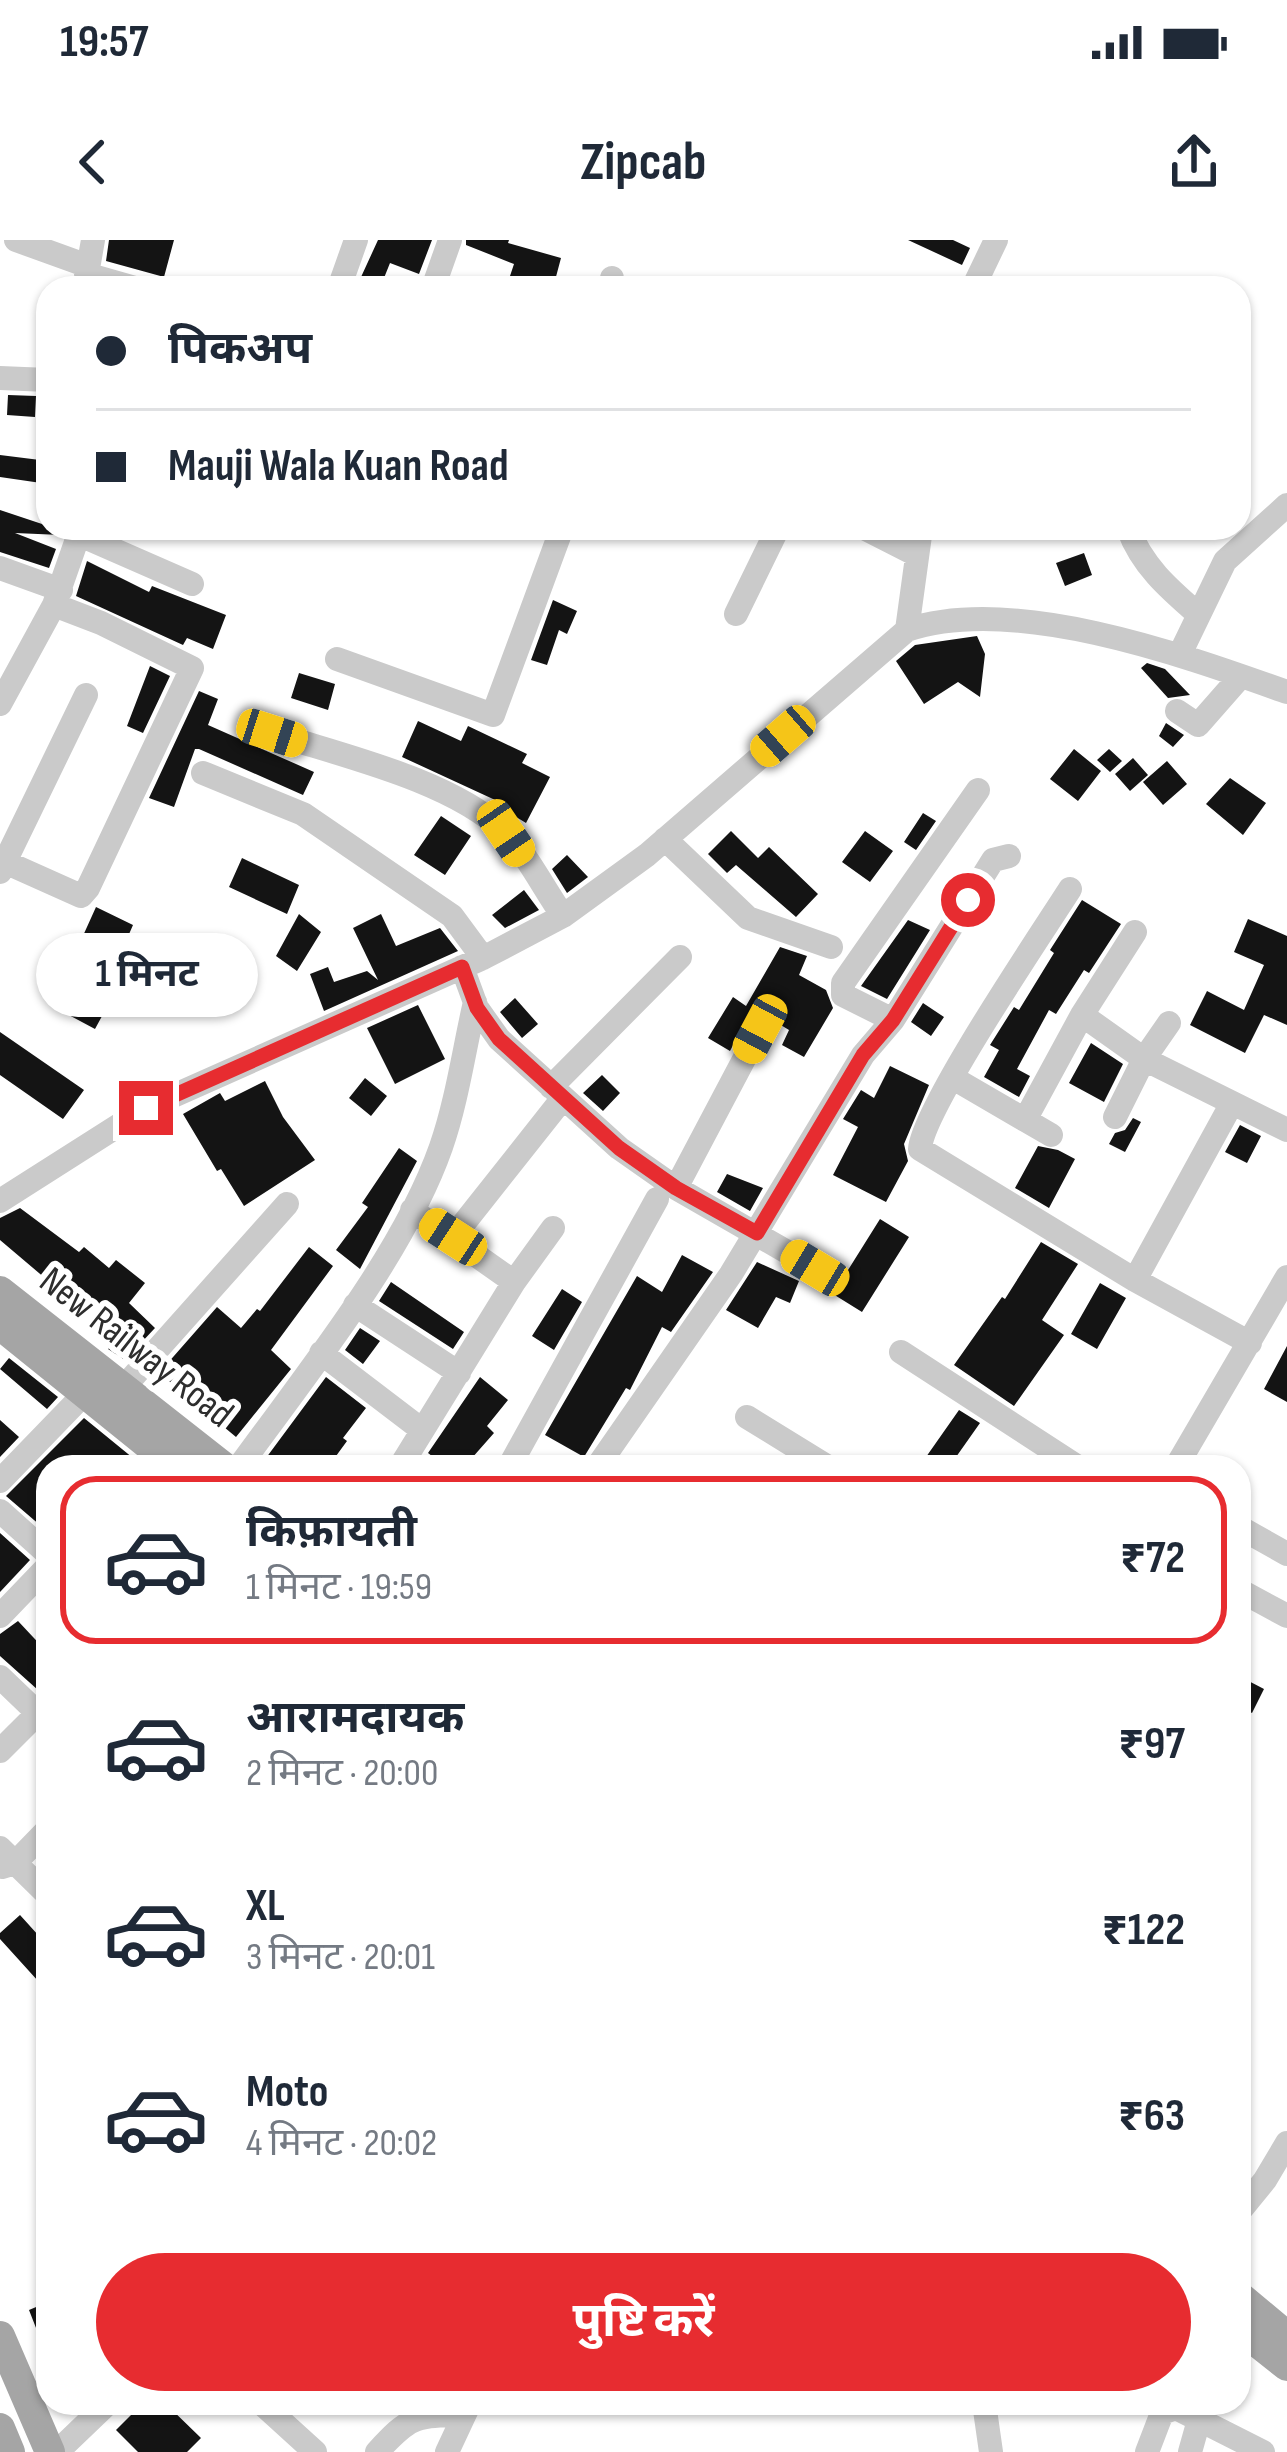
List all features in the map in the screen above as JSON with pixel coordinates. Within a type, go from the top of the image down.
[{"type":"main road","name":"New Railway Road","points":[[0,1292],[209,1455]]},
{"type":"main road","name":"New Railway Road","points":[[5,1338],[86,1392],[152,1455]]},
{"type":"main road","points":[[1251,2306],[1287,2336]]},
{"type":"main road","points":[[0,2336],[36,2413]]},
{"type":"main road","points":[[1251,2338],[1287,2366]]},
{"type":"main road","points":[[37,2415],[54,2452]]},
{"type":"main road","points":[[0,2428],[10,2452]]},
{"type":"street","points":[[16,240],[87,276],[93,240]]},
{"type":"street","points":[[343,276],[356,240]]},
{"type":"street","points":[[437,276],[450,240]]},
{"type":"street","points":[[979,276],[996,240]]},
{"type":"street","points":[[0,378],[36,380]]},
{"type":"street","points":[[1251,538],[1287,505]]},
{"type":"street","points":[[0,704],[9,664],[57,597],[77,540]]},
{"type":"street","points":[[97,540],[192,584]]},
{"type":"street","points":[[337,659],[493,715],[558,540]]},
{"type":"street","points":[[736,614],[772,540]]},
{"type":"street","points":[[888,540],[915,554]]},
{"type":"street","points":[[907,630],[918,540]]},
{"type":"street","points":[[1132,540],[1154,574],[1198,615]]},
{"type":"street","points":[[1180,654],[1225,562],[1249,540]]},
{"type":"street","points":[[0,568],[192,668],[81,896],[2,867],[86,695]]},
{"type":"street","points":[[0,1201],[146,1108],[473,962],[563,916],[665,839],[907,630],[960,619],[1066,627],[1180,654],[1287,692]]},
{"type":"street","points":[[1177,711],[1198,725],[1241,676]]},
{"type":"street","points":[[272,733],[427,784],[489,820],[506,833],[563,916]]},
{"type":"street","points":[[203,773],[303,814],[452,916],[473,962],[475,1002],[443,1143],[412,1210],[356,1305],[248,1455]]},
{"type":"street","points":[[893,1020],[844,994],[842,988],[978,790]]},
{"type":"street","points":[[665,839],[748,918],[831,947]]},
{"type":"street","points":[[605,1455],[757,1233],[863,1055],[893,1020],[993,860],[1009,856]]},
{"type":"street","points":[[1070,889],[953,1078],[922,1136],[920,1149],[1135,1280],[1250,1343]]},
{"type":"street","points":[[1025,1120],[1082,1015],[1135,932]]},
{"type":"street","points":[[453,1237],[557,1092],[680,957]]},
{"type":"street","points":[[475,1002],[499,1039],[666,1193],[757,1233],[815,1268]]},
{"type":"street","points":[[1082,1015],[1144,1059],[1287,1130]]},
{"type":"street","points":[[1115,1117],[1144,1059],[1169,1023]]},
{"type":"street","points":[[516,1455],[760,1029]]},
{"type":"street","points":[[953,1078],[1051,1136]]},
{"type":"street","points":[[1135,1280],[1232,1103]]},
{"type":"street","points":[[123,1388],[287,1204]]},
{"type":"street","points":[[412,1210],[514,1282]]},
{"type":"street","points":[[407,1455],[514,1282],[553,1228]]},
{"type":"street","points":[[1183,1455],[1287,1276]]},
{"type":"street","points":[[356,1305],[458,1373]]},
{"type":"street","points":[[902,1352],[1060,1455]]},
{"type":"street","points":[[321,1353],[422,1430]]},
{"type":"street","points":[[0,1481],[86,1392]]},
{"type":"street","points":[[747,1417],[809,1455]]},
{"type":"street","points":[[0,1511],[36,1543]]},
{"type":"street","points":[[1251,1534],[1287,1554]]},
{"type":"street","points":[[0,1616],[36,1578]]},
{"type":"street","points":[[1251,1596],[1287,1616]]},
{"type":"street","points":[[0,1677],[36,1706]]},
{"type":"street","points":[[0,1750],[36,1720]]},
{"type":"street","points":[[36,1838],[5,1860],[36,1885]]},
{"type":"street","points":[[1251,2197],[1287,2143]]},
{"type":"street","points":[[54,2452],[95,2415]]},
{"type":"street","points":[[274,2415],[315,2452]]},
{"type":"street","points":[[376,2452],[406,2422],[438,2415]]},
{"type":"street","points":[[447,2452],[463,2415]]},
{"type":"street","points":[[986,2415],[991,2452]]},
{"type":"street","points":[[1147,2452],[1165,2415]]},
{"type":"street","points":[[1189,2415],[1251,2449]]},
{"type":"street","points":[[1190,2452],[1199,2420]]},
{"type":"building","points":[[109,240],[174,240],[164,276],[106,261]]},
{"type":"building","points":[[378,240],[432,240],[419,274],[390,263],[385,276],[362,276]]},
{"type":"building","points":[[466,240],[509,240],[561,258],[556,276],[510,276],[514,264],[466,245]]},
{"type":"building","points":[[908,240],[953,240],[970,248],[962,265]]},
{"type":"building","points":[[8,395],[36,396],[35,417],[7,415]]},
{"type":"building","points":[[0,455],[36,460],[36,482],[0,477]]},
{"type":"building","points":[[0,510],[36,522],[36,534],[15,533],[56,549],[49,568],[0,552]]},
{"type":"building","points":[[1084,553],[1092,575],[1065,586],[1056,563]]},
{"type":"building","points":[[87,561],[149,592],[152,586],[226,615],[213,649],[187,638],[183,645],[76,596]]},
{"type":"building","points":[[553,600],[577,611],[567,634],[559,630],[547,665],[531,660]]},
{"type":"building","points":[[977,636],[985,654],[980,697],[958,682],[924,704],[896,661],[915,645]]},
{"type":"building","points":[[1147,663],[1165,669],[1190,695],[1168,698],[1141,668]]},
{"type":"building","points":[[150,666],[170,676],[143,733],[127,726]]},
{"type":"building","points":[[299,673],[335,684],[328,710],[291,698]]},
{"type":"building","points":[[199,691],[218,699],[208,725],[314,772],[303,795],[195,749],[174,807],[149,798]]},
{"type":"building","points":[[418,721],[461,741],[468,726],[527,754],[522,763],[550,777],[526,823],[503,809],[506,805],[402,757]]},
{"type":"building","points":[[1166,723],[1184,735],[1173,747],[1159,736]]},
{"type":"building","points":[[1074,749],[1101,771],[1078,801],[1050,779]]},
{"type":"building","points":[[1109,749],[1122,761],[1110,772],[1097,760]]},
{"type":"building","points":[[1133,758],[1148,775],[1130,791],[1115,774]]},
{"type":"building","points":[[1167,761],[1187,784],[1163,805],[1143,782]]},
{"type":"building","points":[[1230,778],[1266,803],[1243,835],[1206,804]]},
{"type":"building","points":[[923,813],[936,821],[916,850],[904,842]]},
{"type":"building","points":[[441,816],[471,836],[445,875],[414,855]]},
{"type":"building","points":[[731,831],[758,858],[769,847],[818,894],[796,917],[736,865],[727,873],[708,854]]},
{"type":"building","points":[[865,831],[893,851],[870,882],[842,862]]},
{"type":"building","points":[[567,855],[588,877],[567,893],[552,869]]},
{"type":"building","points":[[242,858],[299,885],[287,914],[229,887]]},
{"type":"building","points":[[524,890],[539,910],[505,928],[492,915]]},
{"type":"building","points":[[1082,900],[1121,924],[1056,1014],[1049,1010],[1017,1069],[1030,1076],[1019,1097],[984,1077],[999,1050],[990,1045],[1014,1007],[1019,1010]]},
{"type":"building","points":[[96,907],[133,925],[116,964],[127,970],[95,1029],[52,1006],[88,941],[82,938]]},
{"type":"building","points":[[299,914],[321,932],[297,971],[276,956]]},
{"type":"building","points":[[381,914],[396,946],[440,928],[458,951],[324,1011],[310,974],[328,967],[334,982],[367,971],[378,980],[353,928]]},
{"type":"building","points":[[1248,919],[1287,936],[1287,1025],[1264,1015],[1245,1053],[1190,1025],[1207,991],[1244,1010],[1264,965],[1234,952]]},
{"type":"building","points":[[908,920],[930,930],[887,999],[861,986]]},
{"type":"building","points":[[780,947],[807,956],[799,975],[826,990],[833,1008],[804,1057],[782,1045],[789,1030],[761,1013],[746,1020],[730,1051],[708,1038],[733,997],[746,1006]]},
{"type":"building","points":[[515,998],[538,1024],[522,1038],[500,1012]]},
{"type":"building","points":[[923,1003],[944,1017],[931,1036],[911,1022]]},
{"type":"building","points":[[418,1005],[445,1059],[395,1084],[367,1028]]},
{"type":"building","points":[[0,1032],[84,1090],[63,1119],[0,1075]]},
{"type":"building","points":[[1091,1043],[1123,1064],[1104,1102],[1069,1083]]},
{"type":"building","points":[[890,1066],[929,1085],[904,1144],[908,1161],[886,1202],[833,1175],[858,1127],[843,1119],[861,1090],[874,1098]]},
{"type":"building","points":[[602,1075],[620,1093],[603,1111],[583,1093]]},
{"type":"building","points":[[365,1078],[387,1096],[371,1116],[349,1098]]},
{"type":"building","points":[[265,1081],[283,1117],[315,1160],[244,1206],[183,1114],[220,1093],[225,1101]]},
{"type":"building","points":[[1133,1118],[1141,1122],[1125,1152],[1109,1144],[1115,1133],[1125,1130]]},
{"type":"building","points":[[1240,1125],[1261,1136],[1247,1163],[1225,1152]]},
{"type":"building","points":[[1038,1146],[1075,1159],[1049,1208],[1015,1188]]},
{"type":"building","points":[[399,1148],[417,1161],[360,1269],[336,1250],[368,1207],[362,1203]]},
{"type":"building","points":[[727,1174],[763,1188],[750,1211],[717,1192]]},
{"type":"building","points":[[20,1208],[79,1252],[84,1247],[109,1268],[116,1260],[145,1283],[129,1303],[155,1328],[125,1360],[108,1349],[125,1331],[78,1295],[72,1301],[0,1240],[0,1218]]},
{"type":"building","points":[[880,1219],[909,1237],[862,1312],[833,1294]]},
{"type":"building","points":[[1041,1242],[1078,1264],[1042,1320],[1064,1335],[1014,1406],[954,1365]]},
{"type":"building","points":[[309,1247],[333,1266],[271,1350],[291,1369],[236,1437],[159,1373],[217,1307],[241,1328],[260,1311]]},
{"type":"building","points":[[682,1255],[713,1272],[671,1332],[662,1327],[630,1390],[626,1388],[585,1455],[545,1435],[637,1276],[662,1292]]},
{"type":"building","points":[[757,1262],[799,1281],[790,1303],[776,1297],[758,1328],[726,1310]]},
{"type":"building","points":[[391,1282],[464,1332],[453,1349],[379,1301]]},
{"type":"building","points":[[1100,1283],[1126,1298],[1097,1349],[1071,1334]]},
{"type":"building","points":[[562,1289],[582,1302],[554,1350],[532,1336]]},
{"type":"building","points":[[360,1328],[380,1341],[363,1364],[345,1350]]},
{"type":"building","points":[[1287,1346],[1287,1402],[1264,1389]]},
{"type":"building","points":[[9,1358],[58,1397],[47,1409],[0,1369]]},
{"type":"building","points":[[326,1377],[366,1408],[343,1438],[347,1441],[337,1455],[268,1455]]},
{"type":"building","points":[[480,1377],[508,1400],[487,1426],[494,1433],[475,1455],[428,1453]]},
{"type":"building","points":[[959,1410],[980,1423],[957,1455],[927,1455]]},
{"type":"building","points":[[84,1418],[129,1455],[47,1455]]},
{"type":"building","points":[[0,1420],[19,1437],[0,1457]]},
{"type":"building","points":[[36,1466],[36,1522],[6,1496]]},
{"type":"building","points":[[0,1533],[30,1560],[0,1592]]},
{"type":"building","points":[[18,1621],[36,1640],[36,1688],[0,1656],[0,1634]]},
{"type":"building","points":[[1251,1682],[1264,1689],[1251,1712]]},
{"type":"building","points":[[20,1915],[36,1933],[36,1979],[0,1939],[0,1933]]},
{"type":"building","points":[[131,2415],[177,2415],[201,2438],[187,2452],[138,2452],[116,2430]]},
{"type":"route","points":[[146,1108],[462,967],[477,1008],[499,1039],[619,1148],[676,1188],[757,1233],[863,1055],[893,1020],[968,900]]}]
